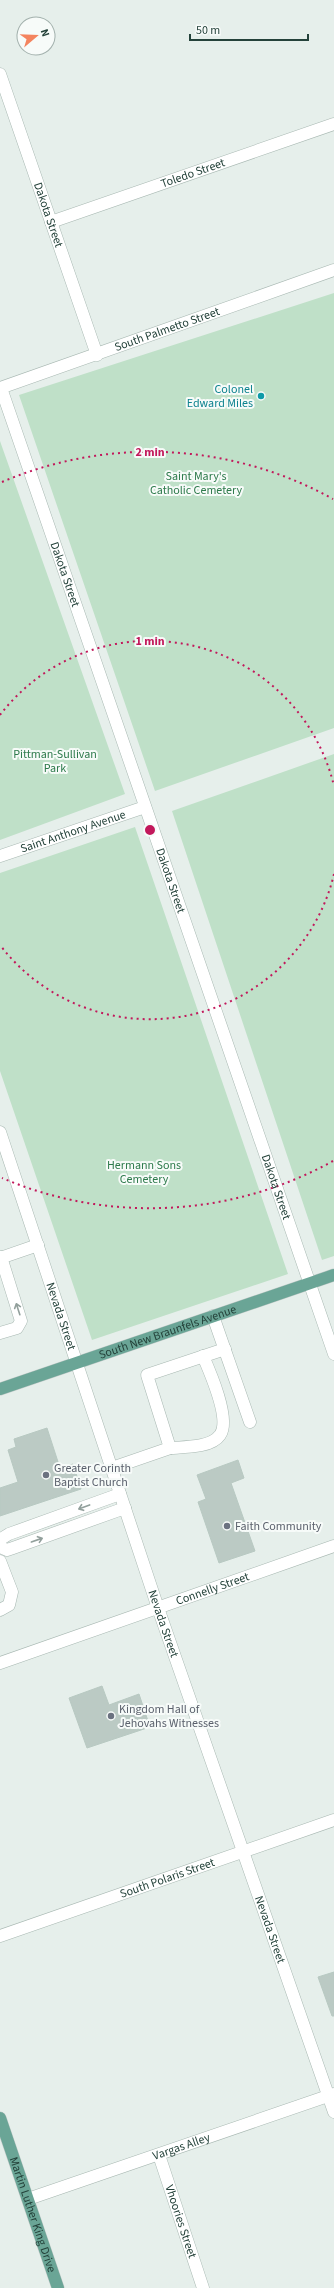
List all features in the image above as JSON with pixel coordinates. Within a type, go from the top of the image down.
[{"type":"main road","name":"South New Braunfels Avenue","points":[[0,1388],[334,1275]]},
{"type":"main road","name":"Martin Luther King Drive","points":[[0,2118],[58,2288]]},
{"type":"street","name":"Dakota Street","points":[[0,74],[97,355]]},
{"type":"street","name":"Toledo Street","points":[[51,222],[334,124]]},
{"type":"street","name":"South Palmetto Street","points":[[0,388],[334,270]]},
{"type":"street","name":"Dakota Street","points":[[0,388],[334,1354]]},
{"type":"street","name":"Saint Anthony Avenue","points":[[0,856],[145,807]]},
{"type":"street","name":"Nevada Street","points":[[0,1132],[158,1608],[242,1852],[331,2095],[334,2112]]},
{"type":"street","points":[[0,1334],[17,1328],[21,1321],[0,1258],[38,1245]]},
{"type":"street","points":[[213,1316],[250,1422]]},
{"type":"street","points":[[170,1448],[147,1375],[225,1349]]},
{"type":"street","points":[[112,1468],[170,1448],[198,1446],[210,1442],[220,1436],[224,1425],[220,1406],[203,1356]]},
{"type":"street","points":[[0,1542],[1,1539],[9,1534],[120,1494]]},
{"type":"street","points":[[0,1547],[6,1550],[13,1548],[125,1508]]},
{"type":"street","name":"Connelly Street","points":[[0,1663],[334,1546]]},
{"type":"street","points":[[0,1561],[12,1592],[9,1605],[0,1610]]},
{"type":"street","name":"South Polaris Street","points":[[0,1936],[334,1820]]},
{"type":"street","name":"Vargas Alley","points":[[28,2199],[331,2095]]},
{"type":"street","name":"Vhoories Street","points":[[159,2155],[204,2288]]},
{"type":"green space","name":"Saint Mary's Catholic Cemetery","points":[[334,293],[334,728],[155,791],[19,395]]},
{"type":"green space","name":"Pittman-Sullivan Park","points":[[0,441],[125,794],[0,840]]},
{"type":"green space","points":[[334,754],[334,1256],[322,1260],[172,811]]},
{"type":"green space","name":"Hermann Sons Cemetery","points":[[135,827],[288,1274],[92,1340],[0,1071],[0,873]]},
{"type":"building","name":"Greater Corinth Baptist Church","points":[[47,1428],[60,1468],[73,1464],[81,1489],[0,1516],[0,1488],[18,1482],[8,1450],[16,1447],[14,1439]]},
{"type":"building","name":"Faith Community","points":[[238,1460],[244,1478],[231,1483],[255,1551],[219,1563],[198,1502],[206,1499],[197,1475]]},
{"type":"building","name":"Kingdom Hall of Jehovahs Witnesses","points":[[102,1686],[109,1705],[139,1694],[150,1727],[87,1748],[69,1698]]},
{"type":"building","points":[[334,1972],[334,2016],[332,2016],[318,1977]]},
{"type":"place","name":"Colonel Edward Miles","points":[[261,396]]},
{"type":"place","name":"Greater Corinth Baptist Church","points":[[46,1475]]},
{"type":"place","name":"Faith Community","points":[[227,1526]]},
{"type":"place","name":"Kingdom Hall of Jehovahs Witnesses","points":[[111,1716]]}]
